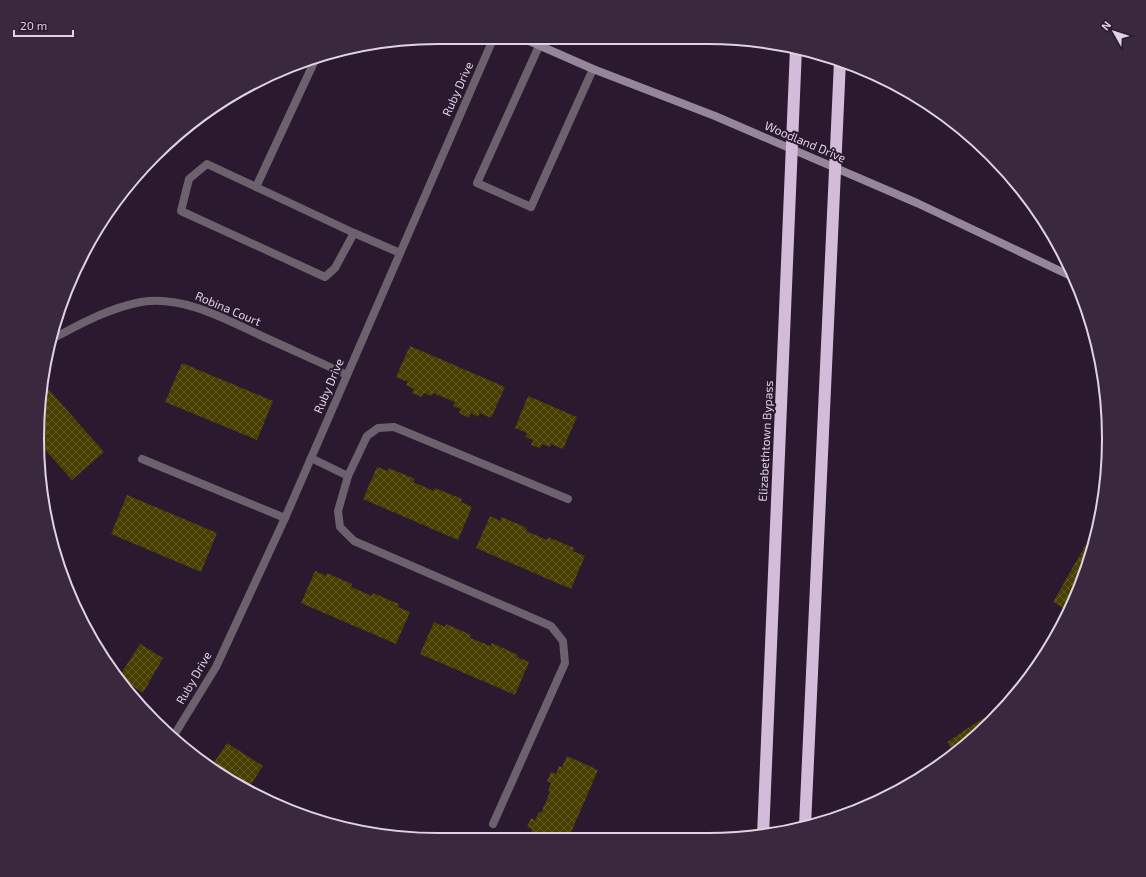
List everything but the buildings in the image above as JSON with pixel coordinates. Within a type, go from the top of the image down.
[{"type":"highway","name":"Elizabethtown Bypass","points":[[763,829],[796,54]]},
{"type":"highway","points":[[805,821],[840,67]]},
{"type":"street","name":"Ruby Drive","points":[[176,733],[216,667],[285,518],[491,44]]},
{"type":"street","name":"Woodland Drive","points":[[535,44],[594,69],[715,116],[917,203],[1065,273]]},
{"type":"street","points":[[539,46],[477,183],[531,207],[594,69]]},
{"type":"street","points":[[256,187],[313,65]]},
{"type":"street","points":[[354,234],[335,268],[325,276],[181,211],[189,180],[207,164],[354,234],[400,253]]},
{"type":"street","name":"Robina Court","points":[[57,336],[85,321],[113,309],[142,302],[171,302],[186,304],[214,314],[347,375]]},
{"type":"street","points":[[493,824],[565,663],[563,641],[551,626],[354,541],[340,527],[338,511],[348,476],[367,436],[378,428],[394,427],[568,499]]},
{"type":"street","points":[[311,458],[348,476]]},
{"type":"street","points":[[142,459],[285,518]]}]
